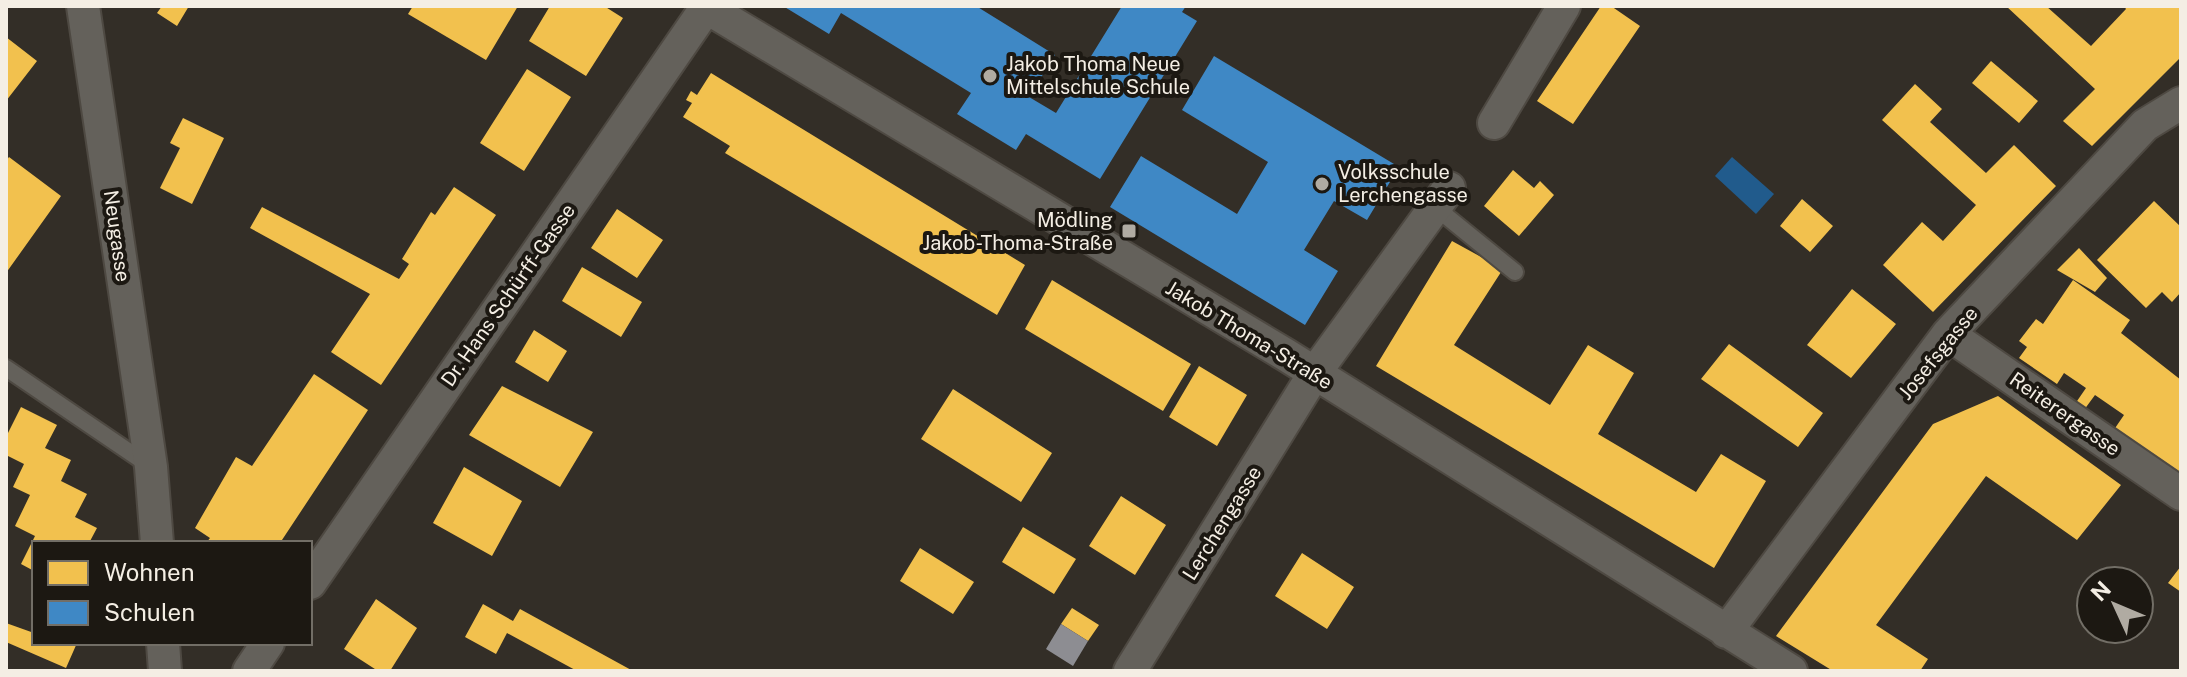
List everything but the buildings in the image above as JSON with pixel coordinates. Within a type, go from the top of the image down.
[{"type":"street","name":"Neugasse","points":[[83,6],[151,467],[157,541]]},
{"type":"street","points":[[1494,123],[1564,6]]},
{"type":"street","name":"Jakob Thoma-Straße","points":[[705,7],[1314,374],[1791,671]]},
{"type":"street","name":"Dr. Hans Schürff-Gasse","points":[[312,580],[705,7]]},
{"type":"street","name":"Josefsgasse","points":[[1726,632],[1948,334],[2145,125],[2181,103]]},
{"type":"street","name":"Lerchengasse","points":[[1130,671],[1314,374],[1442,198]]},
{"type":"street","name":"Reiterergasse","points":[[1948,334],[2181,494]]},
{"type":"street","points":[[163,645],[165,671]]},
{"type":"street","points":[[249,671],[267,645]]},
{"type":"lane","points":[[1442,198],[1515,272]]},
{"type":"lane","points":[[6,368],[151,467]]},
{"type":"water","points":[[1732,157],[1774,194],[1756,214],[1715,176]]},
{"type":"place","name":"Jakob Thoma Neue Mittelschule Schule","points":[[990,76]]},
{"type":"place","name":"Volksschule Lerchengasse","points":[[1322,184]]},
{"type":"place","name":"Mödling Jakob-Thoma-Straße","points":[[1129,231]]}]
